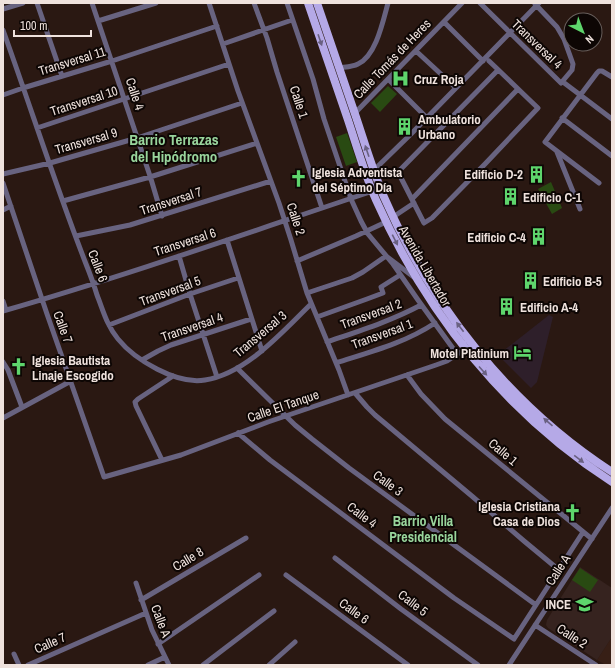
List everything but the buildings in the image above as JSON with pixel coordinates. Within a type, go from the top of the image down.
[{"type":"main road","name":"Avenida Libertador","points":[[308,3],[373,191],[432,288],[483,357],[515,392],[584,452],[612,472]]},
{"type":"main road","name":"Avenida Libertador","points":[[317,3],[374,170],[384,195],[397,243],[416,279],[439,314],[497,386],[532,420],[566,449],[612,482]]},
{"type":"street","points":[[3,9],[23,3]]},
{"type":"street","points":[[37,3],[62,76]]},
{"type":"street","name":"Calle 4","points":[[92,3],[138,138],[162,216]]},
{"type":"street","points":[[98,21],[156,3]]},
{"type":"street","name":"Calle 2","points":[[209,3],[242,103],[285,221],[307,293],[348,395]]},
{"type":"street","name":"Calle 1","points":[[254,3],[322,208]]},
{"type":"street","name":"Avenida Libertador","points":[[287,3],[309,68],[324,119],[351,198],[361,221],[367,232],[457,354]]},
{"type":"street","points":[[339,68],[357,65],[370,54],[375,45],[388,3]]},
{"type":"street","name":"Calle Tomás de Heres","points":[[355,113],[462,3]]},
{"type":"street","name":"Transversal 4","points":[[480,3],[562,82],[612,118]]},
{"type":"street","points":[[374,170],[427,118],[537,4],[558,27],[573,64],[572,70],[562,82]]},
{"type":"street","points":[[222,44],[292,20]]},
{"type":"street","points":[[444,22],[483,60]]},
{"type":"street","name":"Transversal 11","points":[[3,95],[217,26]]},
{"type":"street","name":"Calle 6","points":[[3,30],[63,201],[109,325],[118,340],[142,360],[173,376]]},
{"type":"street","points":[[416,50],[456,88]]},
{"type":"street","points":[[489,61],[538,108],[485,164],[428,221],[424,223],[398,172],[498,70]]},
{"type":"street","name":"Transversal 10","points":[[37,128],[229,64]]},
{"type":"street","points":[[599,183],[545,142],[599,71],[603,71],[612,77]]},
{"type":"street","points":[[388,80],[427,118]]},
{"type":"street","points":[[297,261],[367,232],[390,219],[413,201],[518,89]]},
{"type":"street","name":"Transversal 9","points":[[3,174],[50,163],[138,138],[242,103]]},
{"type":"street","points":[[562,118],[612,156]]},
{"type":"street","points":[[63,201],[150,177],[257,143]]},
{"type":"street","points":[[557,151],[580,209]]},
{"type":"street","name":"Transversal 7","points":[[76,236],[130,225],[162,216],[271,181]]},
{"type":"street","name":"Calle 7","points":[[3,183],[104,477]]},
{"type":"street","name":"Transversal 6","points":[[4,310],[179,256],[373,191]]},
{"type":"street","points":[[3,210],[11,206]]},
{"type":"street","points":[[227,240],[262,351]]},
{"type":"street","points":[[179,256],[217,378]]},
{"type":"street","points":[[307,293],[352,278],[386,256],[416,279]]},
{"type":"street","points":[[317,318],[383,293],[381,287],[400,275]]},
{"type":"street","name":"Transversal 5","points":[[109,325],[190,294],[238,278]]},
{"type":"street","points":[[3,301],[4,310]]},
{"type":"street","name":"Transversal 3","points":[[173,376],[186,380],[204,381],[217,378],[237,368],[262,351],[311,304]]},
{"type":"street","name":"Transversal 2","points":[[327,342],[409,312],[421,305]]},
{"type":"street","name":"Transversal 4","points":[[142,360],[164,348],[252,319]]},
{"type":"street","name":"Transversal 1","points":[[336,362],[393,344],[417,334],[435,323]]},
{"type":"street","name":"Calle El Tanque","points":[[104,477],[181,455],[286,416],[447,361],[466,349]]},
{"type":"street","points":[[3,362],[8,370],[22,407]]},
{"type":"street","name":"Calle 3","points":[[237,368],[302,431],[349,468],[536,605]]},
{"type":"street","name":"Calle 1","points":[[407,375],[421,394],[445,419],[592,539]]},
{"type":"street","points":[[162,460],[135,402],[173,376]]},
{"type":"street","points":[[3,418],[71,381]]},
{"type":"street","points":[[356,393],[375,415],[559,570]]},
{"type":"street","name":"Calle 4","points":[[238,433],[270,460],[454,598],[514,640],[524,624]]},
{"type":"street","name":"Calle A","points":[[509,665],[612,508]]},
{"type":"street","points":[[524,624],[583,532]]},
{"type":"street","name":"Calle 8","points":[[141,600],[246,538]]},
{"type":"street","name":"Calle 5","points":[[335,558],[401,609],[478,665]]},
{"type":"street","points":[[158,644],[259,575]]},
{"type":"street","name":"Calle 6","points":[[286,575],[408,665]]},
{"type":"street","name":"Calle A","points":[[136,583],[158,644],[169,665]]},
{"type":"street","points":[[544,592],[553,598]]},
{"type":"street","points":[[203,665],[274,611]]},
{"type":"street","name":"Calle 7","points":[[28,665],[146,613]]},
{"type":"street","name":"Calle 2","points":[[524,624],[534,628],[596,665]]},
{"type":"street","points":[[269,665],[295,642]]},
{"type":"street","points":[[14,654],[19,665]]},
{"type":"street","points":[[148,665],[165,657]]},
{"type":"shaded area","name":"Motel Platinium","points":[[549,315],[553,317],[537,382],[531,388],[498,355]]},
{"type":"shaded area","name":"INCE","points":[[580,567],[612,588],[612,637],[597,660],[548,628],[546,625],[547,620]]},
{"type":"shaded area","points":[[612,637],[612,665],[606,665],[597,660]]},
{"type":"green space","points":[[388,86],[397,94],[380,112],[371,103]]},
{"type":"green space","points":[[347,133],[357,162],[346,166],[336,137]]},
{"type":"green space","points":[[551,182],[562,208],[552,214],[538,189]]},
{"type":"green space","points":[[580,568],[598,580],[590,592],[572,580]]},
{"type":"place","name":"Cruz Roja","points":[[401,79]]},
{"type":"place","name":"Ambulatorio Urbano","points":[[405,126]]},
{"type":"place","name":"Edificio D-2","points":[[536,174]]},
{"type":"place","name":"Iglesia Adventista del Séptimo Día","points":[[299,179]]},
{"type":"place","name":"Edificio C-1","points":[[510,197]]},
{"type":"place","name":"Edificio C-4","points":[[539,237]]},
{"type":"place","name":"Edificio B-5","points":[[530,281]]},
{"type":"place","name":"Edificio A-4","points":[[507,307]]},
{"type":"place","name":"Motel Platinium","points":[[522,353]]},
{"type":"place","name":"Iglesia Bautista Linaje Escogido","points":[[19,367]]},
{"type":"place","name":"Iglesia Cristiana Casa de Dios","points":[[573,513]]},
{"type":"place","name":"INCE","points":[[584,604]]},
{"type":"district","name":"Barrio Terrazas del Hipódromo","points":[[174,148]]},
{"type":"district","name":"Barrio Villa Presidencial","points":[[423,530]]}]
